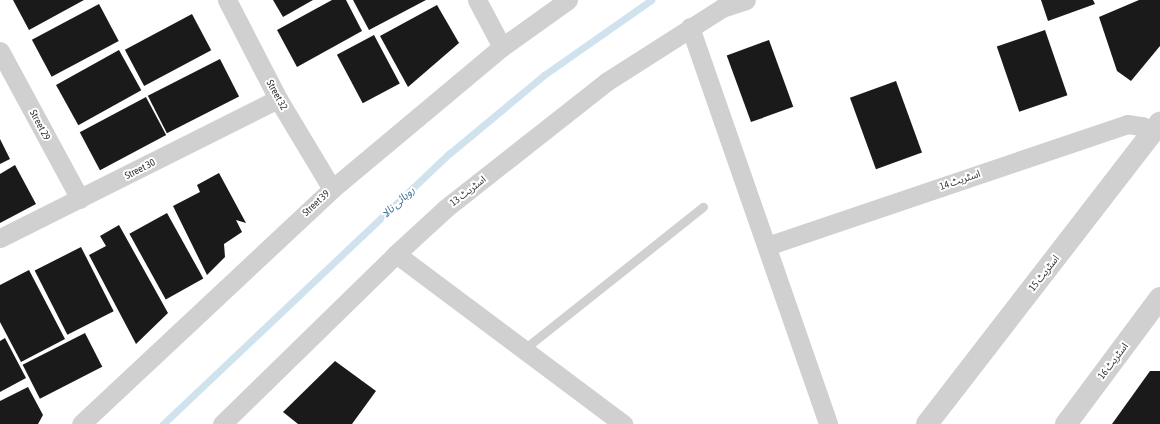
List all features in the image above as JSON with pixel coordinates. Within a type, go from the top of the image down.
[{"type":"street","name":"Street 32","points":[[227,0],[278,99],[332,188]]},
{"type":"street","points":[[477,0],[502,47]]},
{"type":"street","name":"Street 39","points":[[81,424],[332,188],[502,47],[568,0]]},
{"type":"street","name":"اسٹریٹ 13","points":[[222,424],[396,254],[446,208],[606,82],[722,8],[746,0]]},
{"type":"street","points":[[690,27],[828,424]]},
{"type":"street","name":"Street 29","points":[[0,51],[80,199]]},
{"type":"street","name":"Street 30","points":[[0,238],[278,99]]},
{"type":"street","name":"اسٹریٹ 14","points":[[767,246],[1127,124],[1156,127]]},
{"type":"street","name":"اسٹریٹ 15","points":[[927,424],[1156,127]]},
{"type":"street","points":[[396,254],[623,424]]},
{"type":"street","name":"اسٹریٹ 16","points":[[1066,424],[1158,304]]},
{"type":"lane","points":[[524,350],[703,207]]},
{"type":"building","points":[[13,0],[84,0],[29,30]]},
{"type":"building","points":[[273,0],[313,0],[283,17]]},
{"type":"building","points":[[332,0],[346,0],[362,31],[297,67],[277,30]]},
{"type":"building","points":[[353,0],[426,0],[369,30]]},
{"type":"building","points":[[1041,0],[1093,0],[1095,4],[1048,21]]},
{"type":"building","points":[[1139,0],[1160,0],[1160,46],[1131,81],[1117,71],[1099,17]]},
{"type":"building","points":[[99,4],[119,41],[52,77],[32,40]]},
{"type":"building","points":[[437,5],[459,43],[408,87],[380,36]]},
{"type":"building","points":[[192,14],[211,50],[144,86],[125,50]]},
{"type":"building","points":[[1045,30],[1067,95],[1019,112],[997,47]]},
{"type":"building","points":[[374,35],[400,84],[363,103],[337,55]]},
{"type":"building","points":[[769,40],[793,107],[751,122],[727,55]]},
{"type":"building","points":[[119,50],[141,90],[78,125],[56,85]]},
{"type":"building","points":[[220,59],[239,96],[167,133],[148,96]]},
{"type":"building","points":[[896,81],[922,152],[876,169],[850,98]]},
{"type":"building","points":[[146,97],[166,135],[100,170],[80,132]]},
{"type":"building","points":[[0,139],[10,159],[0,164]]},
{"type":"building","points":[[15,165],[36,204],[0,223],[0,174]]},
{"type":"building","points":[[219,173],[246,223],[236,220],[242,232],[224,244],[225,257],[207,275],[173,206],[200,192],[197,185]]},
{"type":"building","points":[[167,213],[203,279],[166,299],[129,234]]},
{"type":"building","points":[[119,225],[168,313],[136,344],[89,255],[106,246],[100,236]]},
{"type":"building","points":[[81,247],[114,311],[67,335],[35,271]]},
{"type":"building","points":[[29,270],[65,339],[21,362],[0,322],[0,285]]},
{"type":"building","points":[[85,333],[102,367],[40,399],[23,365]]},
{"type":"building","points":[[5,338],[26,378],[0,392],[0,341]]},
{"type":"building","points":[[335,361],[376,391],[352,424],[298,424],[283,412]]},
{"type":"building","points":[[1150,371],[1160,371],[1160,424],[1112,424]]},
{"type":"building","points":[[28,387],[43,415],[38,424],[0,424],[0,401]]},
{"type":"waterway","name":"روہائی نالا","points":[[163,424],[450,153],[544,75],[651,0]]}]
